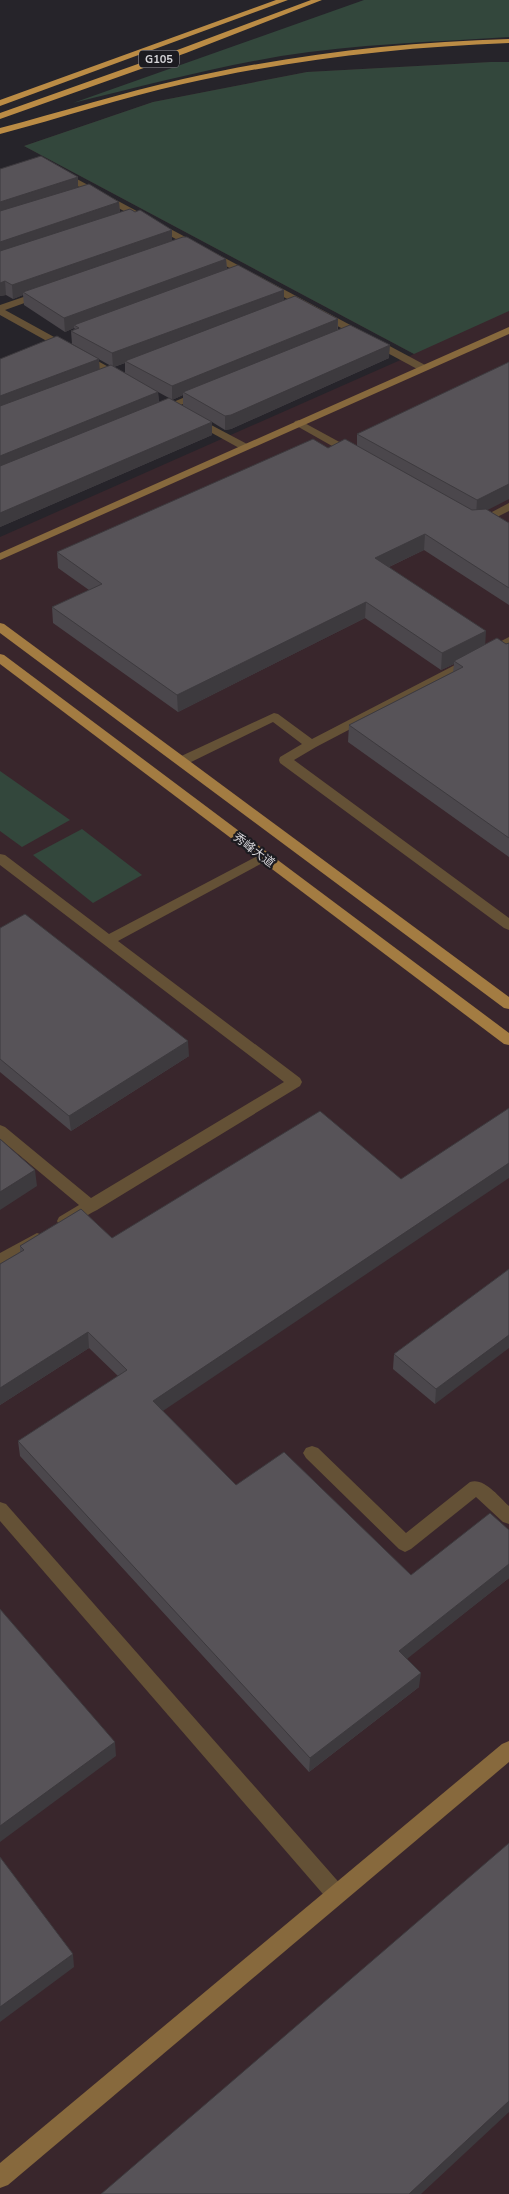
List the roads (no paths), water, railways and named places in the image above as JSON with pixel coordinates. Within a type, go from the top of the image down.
[{"type":"highway","name":"G105","points":[[0,103],[284,0]]},
{"type":"highway","name":"G105","points":[[0,116],[183,51],[318,0]]},
{"type":"highway","points":[[0,131],[137,92],[225,72],[315,56],[392,47],[509,41]]},
{"type":"main road","points":[[0,627],[509,1004]]},
{"type":"main road","name":"秀峰大道","points":[[0,658],[263,858],[509,1040]]},
{"type":"street","points":[[51,168],[88,192],[134,217],[189,242],[300,302],[350,333],[423,368]]},
{"type":"street","points":[[171,249],[189,242]]},
{"type":"street","points":[[225,278],[243,271]]},
{"type":"street","points":[[0,309],[54,289]]},
{"type":"street","points":[[282,309],[300,302]]},
{"type":"street","points":[[0,309],[107,375],[128,383]]},
{"type":"street","points":[[0,557],[509,330]]},
{"type":"street","points":[[107,375],[130,366]]},
{"type":"street","points":[[152,413],[178,410],[216,387]]},
{"type":"street","points":[[153,396],[244,447]]},
{"type":"street","points":[[299,423],[358,456]]},
{"type":"street","points":[[468,518],[476,523],[509,506]]},
{"type":"street","points":[[509,641],[311,744],[285,760],[509,925]]},
{"type":"street","points":[[182,761],[274,717],[311,744]]},
{"type":"street","points":[[109,940],[263,858]]},
{"type":"street","points":[[0,1261],[295,1082],[109,940],[3,863]]},
{"type":"street","points":[[0,1131],[91,1206]]},
{"type":"street","points":[[312,1453],[405,1544],[476,1487],[509,1518]]},
{"type":"street","points":[[0,1509],[336,1894]]},
{"type":"street","points":[[0,2177],[336,1894],[507,1755]]}]
